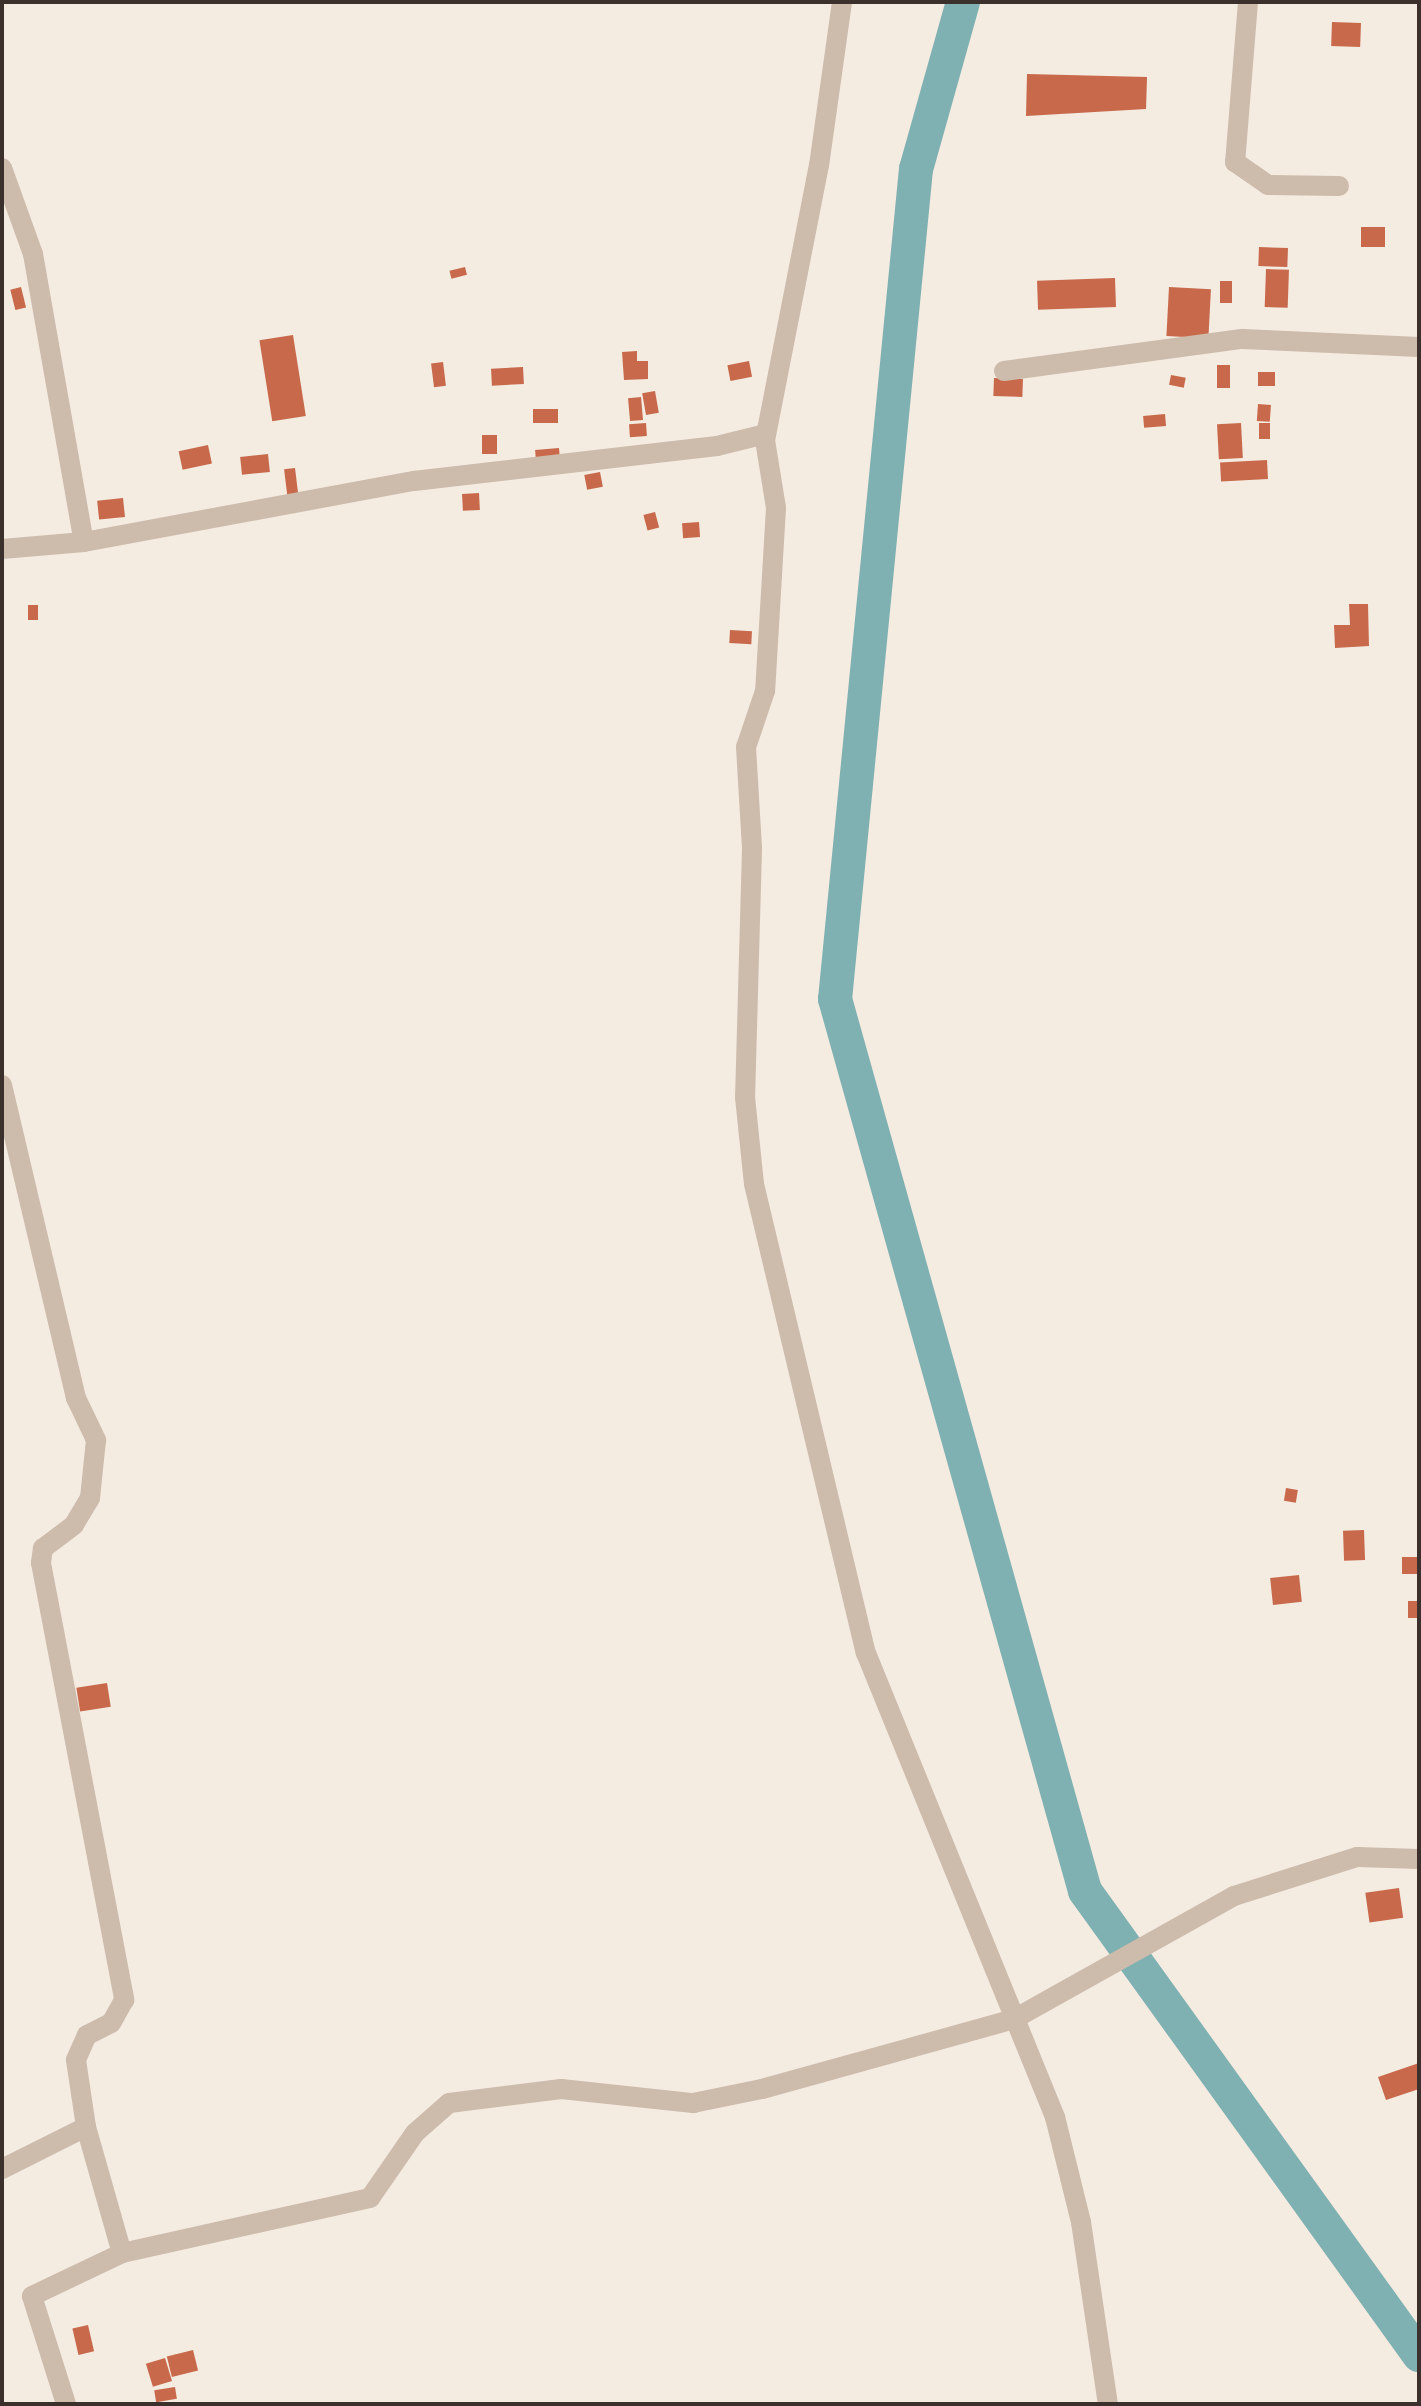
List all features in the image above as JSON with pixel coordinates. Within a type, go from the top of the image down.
[{"type":"street","points":[[842,2],[819,165],[766,434],[776,508],[766,676],[746,747],[752,849],[745,1097],[754,1184],[866,1653],[1055,2117],[1081,2222],[1108,2404]]},
{"type":"street","points":[[1248,2],[1235,162],[1268,185],[1339,186]]},
{"type":"street","points":[[2,168],[33,254],[84,542]]},
{"type":"street","points":[[1004,371],[1242,339],[1419,347]]},
{"type":"street","points":[[2,549],[84,542],[414,481],[717,446],[766,434]]},
{"type":"street","points":[[2,1085],[76,1398],[96,1440],[90,1498],[74,1525],[43,1548],[41,1563],[124,2000],[111,2023],[79,2046],[86,2127],[122,2253]]},
{"type":"street","points":[[66,2404],[32,2296],[122,2253],[370,2198],[415,2133],[449,2103],[561,2089],[693,2103],[1014,2019],[1234,1896],[1357,1857],[1419,1859]]},
{"type":"street","points":[[2,2169],[86,2127]]},
{"type":"building","points":[[1332,22],[1361,23],[1360,47],[1331,46]]},
{"type":"building","points":[[1027,74],[1147,77],[1146,109],[1026,116]]},
{"type":"building","points":[[1361,227],[1385,227],[1385,247],[1361,247]]},
{"type":"building","points":[[1259,247],[1288,248],[1287,267],[1258,266]]},
{"type":"building","points":[[465,267],[467,275],[451,279],[449,271]]},
{"type":"building","points":[[1266,269],[1289,270],[1288,308],[1265,307]]},
{"type":"building","points":[[1115,278],[1116,307],[1038,310],[1037,281]]},
{"type":"building","points":[[1220,281],[1232,281],[1232,303],[1220,303]]},
{"type":"building","points":[[21,287],[26,307],[15,310],[10,290]]},
{"type":"building","points":[[1169,287],[1211,289],[1208,338],[1166,336]]},
{"type":"building","points":[[293,335],[306,416],[272,421],[259,340]]},
{"type":"building","points":[[637,351],[637,361],[648,361],[648,379],[624,380],[622,352]]},
{"type":"building","points":[[749,361],[752,377],[730,381],[727,365]]},
{"type":"building","points":[[443,362],[446,386],[434,387],[431,363]]},
{"type":"building","points":[[1217,365],[1230,365],[1230,388],[1217,388]]},
{"type":"building","points":[[523,367],[524,384],[492,386],[491,369]]},
{"type":"building","points":[[1258,372],[1275,372],[1275,386],[1258,386]]},
{"type":"building","points":[[1171,375],[1186,378],[1184,388],[1169,385]]},
{"type":"building","points":[[994,378],[1023,379],[1022,397],[993,396]]},
{"type":"building","points":[[655,391],[659,413],[646,415],[642,393]]},
{"type":"building","points":[[641,397],[643,420],[630,421],[628,398]]},
{"type":"building","points":[[1258,404],[1271,405],[1270,422],[1257,421]]},
{"type":"building","points":[[533,409],[558,409],[558,423],[533,423]]},
{"type":"building","points":[[1165,414],[1166,426],[1144,428],[1143,416]]},
{"type":"building","points":[[646,423],[647,436],[630,437],[629,424]]},
{"type":"building","points":[[1241,423],[1243,458],[1219,459],[1217,424]]},
{"type":"building","points":[[1259,423],[1270,423],[1270,439],[1259,439]]},
{"type":"building","points":[[482,435],[497,435],[497,454],[482,454]]},
{"type":"building","points":[[208,445],[212,464],[183,470],[179,451]]},
{"type":"building","points":[[559,448],[560,459],[536,461],[535,450]]},
{"type":"building","points":[[268,454],[270,472],[242,475],[240,457]]},
{"type":"building","points":[[1267,460],[1268,479],[1221,481],[1220,462]]},
{"type":"building","points":[[295,468],[298,494],[287,495],[284,469]]},
{"type":"building","points":[[600,472],[603,487],[587,490],[584,475]]},
{"type":"building","points":[[479,493],[480,510],[463,511],[462,494]]},
{"type":"building","points":[[123,498],[125,517],[99,520],[97,501]]},
{"type":"building","points":[[655,512],[659,527],[648,531],[643,515]]},
{"type":"building","points":[[699,522],[700,537],[683,538],[682,523]]},
{"type":"building","points":[[1349,604],[1368,604],[1369,646],[1335,648],[1334,625],[1350,625]]},
{"type":"building","points":[[28,605],[38,605],[38,620],[28,620]]},
{"type":"building","points":[[730,630],[752,631],[751,644],[729,643]]},
{"type":"building","points":[[1286,1488],[1298,1490],[1296,1503],[1284,1501]]},
{"type":"building","points":[[1364,1530],[1365,1560],[1344,1561],[1343,1531]]},
{"type":"building","points":[[1402,1557],[1419,1557],[1419,1574],[1402,1574]]},
{"type":"building","points":[[1299,1575],[1302,1602],[1273,1605],[1270,1578]]},
{"type":"building","points":[[1408,1601],[1419,1601],[1419,1618],[1408,1618]]},
{"type":"building","points":[[107,1683],[111,1707],[80,1712],[76,1688]]},
{"type":"building","points":[[1399,1888],[1403,1918],[1370,1922],[1365,1893]]},
{"type":"building","points":[[1419,2063],[1419,2089],[1386,2100],[1378,2077]]},
{"type":"building","points":[[88,2325],[94,2351],[78,2355],[72,2329]]},
{"type":"building","points":[[193,2350],[198,2370],[172,2377],[167,2357]]},
{"type":"building","points":[[165,2358],[172,2381],[153,2387],[146,2364]]},
{"type":"building","points":[[175,2387],[177,2399],[156,2402],[154,2390]]},
{"type":"waterway","points":[[963,2],[916,169],[835,999],[1085,1891],[1419,2355]]}]
